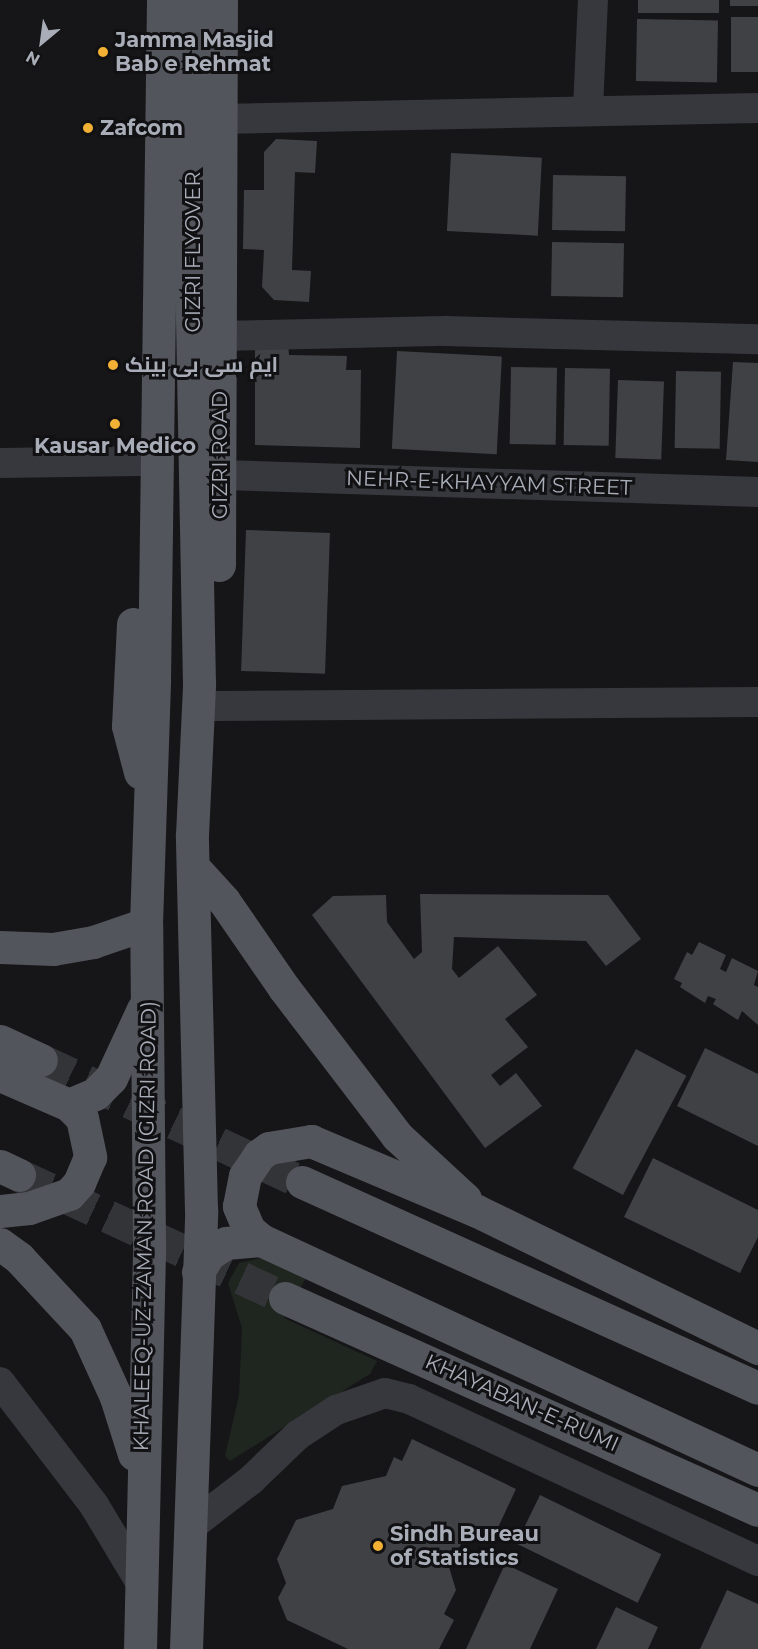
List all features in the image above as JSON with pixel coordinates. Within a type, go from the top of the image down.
[{"type":"main road","points":[[148,0],[138,461],[128,726],[149,802]]},
{"type":"main road","name":"GIZRI FLYOVER","points":[[149,802],[154,680],[163,0]]},
{"type":"main road","name":"GIZRI FLYOVER","points":[[195,0],[191,283],[206,695]]},
{"type":"main road","name":"GIZRI ROAD","points":[[193,867],[192,835],[206,695],[221,475],[219,336],[221,0]]},
{"type":"main road","name":"KHALEEQ-UZ-ZAMAN ROAD (GIZRI ROAD)","points":[[140,1649],[149,1244],[146,924],[149,802]]},
{"type":"main road","points":[[193,867],[224,901],[284,988],[397,1136],[477,1211]]},
{"type":"main road","points":[[186,1649],[201,1210],[193,867]]},
{"type":"main road","points":[[0,947],[53,949],[93,942],[146,924]]},
{"type":"main road","points":[[69,1105],[95,1094],[111,1078],[148,996]]},
{"type":"main road","points":[[0,1041],[41,1060]]},
{"type":"main road","points":[[0,1075],[69,1105],[82,1118],[90,1157],[80,1183],[54,1202],[0,1211]]},
{"type":"main road","points":[[758,1348],[477,1211],[331,1147],[311,1141],[286,1143],[259,1155],[239,1191],[243,1219],[261,1240],[758,1470]]},
{"type":"main road","points":[[303,1182],[758,1388]]},
{"type":"main road","points":[[198,1272],[209,1254],[226,1243],[261,1240]]},
{"type":"main road","points":[[0,1244],[19,1258],[85,1329],[116,1397],[142,1479]]},
{"type":"main road","name":"KHAYABAN-E-RUMI","points":[[285,1298],[758,1510]]},
{"type":"street","points":[[588,109],[593,0]]},
{"type":"street","points":[[220,119],[588,109],[758,108]]},
{"type":"street","points":[[219,336],[445,331],[758,339]]},
{"type":"street","points":[[0,463],[138,461]]},
{"type":"street","name":"NEHR-E-KHAYYAM STREET","points":[[221,475],[758,492]]},
{"type":"street","points":[[206,695],[758,702]]},
{"type":"street","points":[[0,1382],[94,1505],[142,1586]]},
{"type":"street","points":[[190,1527],[251,1480],[298,1435],[336,1410],[385,1393],[409,1399],[758,1561]]},
{"type":"shaded area","points":[[261,1258],[308,1274],[284,1318],[377,1361],[370,1374],[230,1461],[225,1456],[239,1395],[242,1328],[228,1283],[239,1263]]},
{"type":"building","points":[[638,0],[719,0],[719,13],[638,13]]},
{"type":"building","points":[[730,0],[758,0],[758,6],[730,6]]},
{"type":"building","points":[[731,17],[758,17],[758,72],[731,72]]},
{"type":"building","points":[[637,19],[718,20],[717,82],[636,81]]},
{"type":"building","points":[[276,139],[317,141],[315,173],[295,172],[292,270],[311,271],[309,302],[274,300],[262,287],[264,250],[243,249],[244,190],[264,190],[264,152]]},
{"type":"building","points":[[451,153],[542,158],[538,236],[447,231]]},
{"type":"building","points":[[553,175],[626,176],[625,231],[552,230]]},
{"type":"building","points":[[552,242],[624,243],[623,297],[551,296]]},
{"type":"building","points":[[255,344],[288,344],[289,355],[347,356],[346,370],[361,370],[360,448],[255,445]]},
{"type":"building","points":[[397,351],[502,356],[497,454],[392,449]]},
{"type":"building","points":[[733,362],[758,363],[758,462],[726,460]]},
{"type":"building","points":[[511,367],[557,368],[556,445],[510,444]]},
{"type":"building","points":[[565,368],[610,369],[609,446],[564,445]]},
{"type":"building","points":[[676,371],[721,372],[720,449],[675,448]]},
{"type":"building","points":[[618,380],[664,382],[661,460],[615,458]]},
{"type":"building","points":[[246,530],[330,533],[325,674],[241,671]]},
{"type":"building","points":[[420,894],[608,895],[641,939],[606,966],[586,941],[454,937],[452,969],[459,978],[498,946],[537,995],[505,1019],[528,1047],[491,1075],[500,1086],[516,1073],[542,1106],[485,1148],[312,915],[333,896],[386,895],[387,922],[414,959],[422,952]]},
{"type":"building","points":[[699,942],[726,955],[720,969],[726,972],[732,958],[758,971],[754,985],[758,987],[758,1025],[742,1011],[738,1020],[713,1004],[716,999],[708,996],[705,1003],[680,987],[682,983],[674,979],[687,952],[692,955]]},
{"type":"building","points":[[705,1048],[758,1074],[758,1146],[677,1106]]},
{"type":"building","points":[[636,1049],[686,1076],[623,1195],[573,1168]]},
{"type":"building","points":[[653,1158],[758,1210],[758,1237],[740,1273],[624,1217]]},
{"type":"building","points":[[412,1439],[516,1489],[495,1534],[463,1540],[449,1567],[456,1590],[444,1614],[454,1620],[439,1649],[348,1649],[287,1620],[278,1598],[286,1583],[277,1559],[296,1520],[333,1509],[342,1486],[386,1476],[394,1457],[402,1461]]},
{"type":"building","points":[[540,1495],[661,1554],[638,1603],[516,1544]]},
{"type":"building","points":[[505,1564],[558,1589],[530,1649],[466,1649]]},
{"type":"building","points":[[727,1590],[758,1604],[758,1649],[700,1649]]},
{"type":"building","points":[[616,1607],[658,1627],[648,1649],[596,1649]]},
{"type":"tunnel","points":[[41,1060],[302,1182]]},
{"type":"tunnel","points":[[19,1175],[285,1298]]},
{"type":"place","name":"Jamma Masjid Bab e Rehmat","points":[[103,52]]},
{"type":"place","name":"Zafcom","points":[[88,128]]},
{"type":"place","name":"ایم سی بی بینک","points":[[113,365]]},
{"type":"place","name":"Kausar Medico","points":[[115,424]]},
{"type":"place","name":"Sindh Bureau of Statistics","points":[[378,1546]]}]
